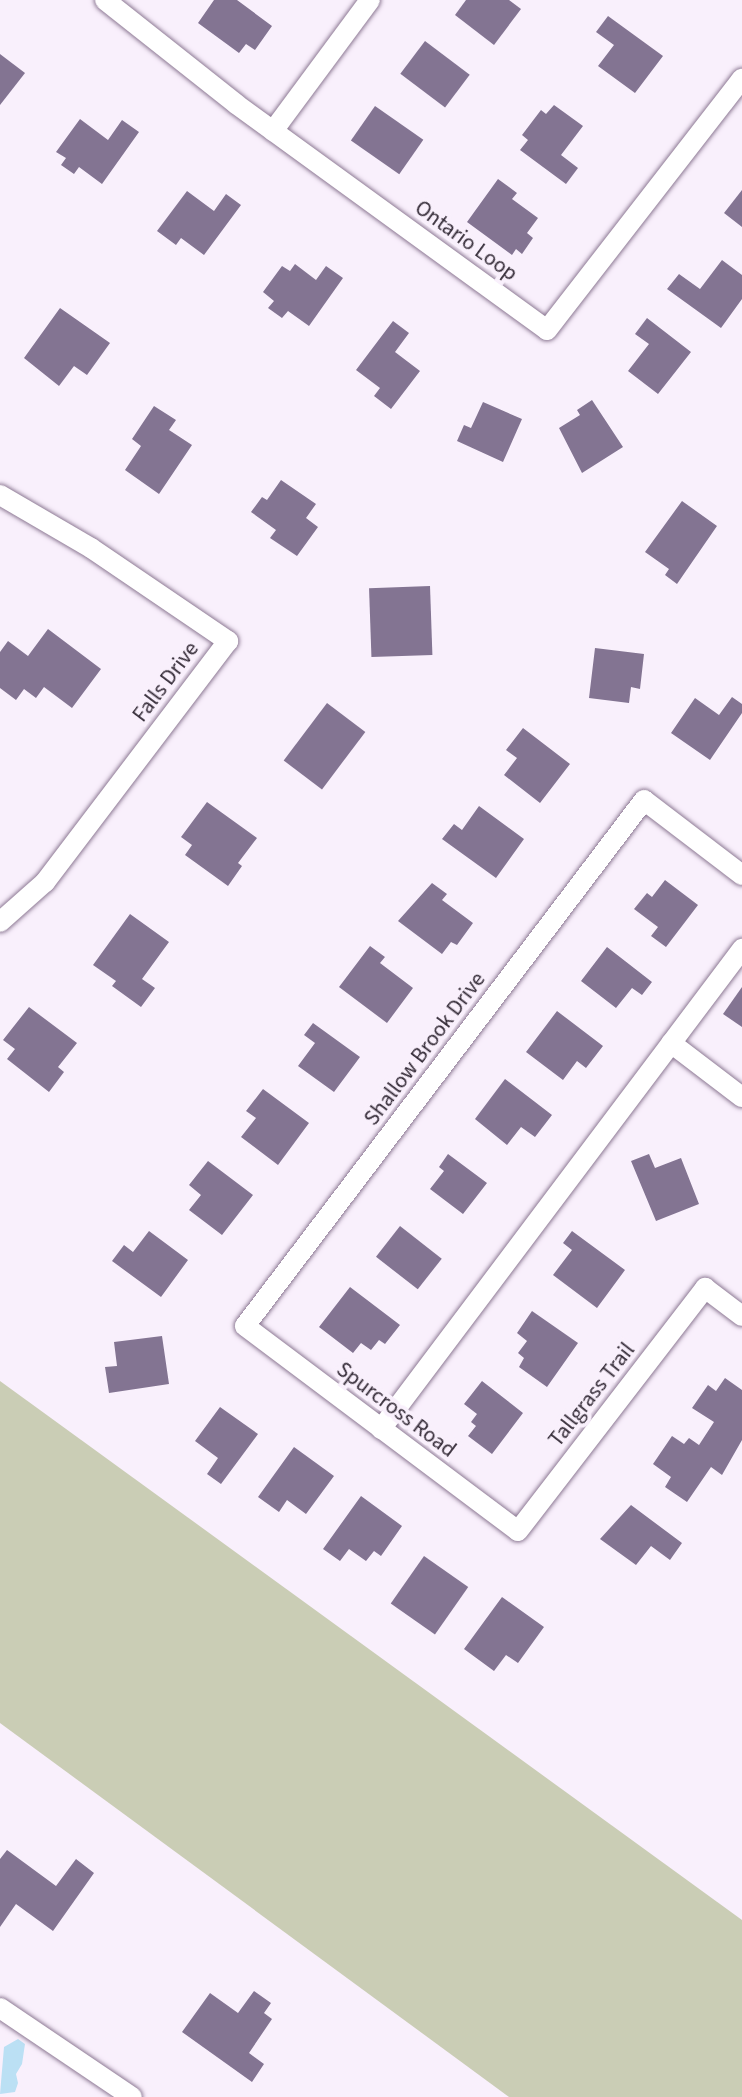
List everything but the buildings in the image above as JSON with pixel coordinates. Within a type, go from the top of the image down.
[{"type":"street","name":"Ontario Loop","points":[[105,0],[273,131],[547,330],[742,79]]},
{"type":"street","points":[[273,131],[370,0]]},
{"type":"street","name":"Falls Drive","points":[[0,495],[91,548],[228,641],[45,882],[0,922]]},
{"type":"street","name":"Shallow Brook Drive","points":[[245,1326],[644,800],[742,875]]},
{"type":"street","points":[[381,1429],[742,949]]},
{"type":"street","points":[[671,1043],[742,1097]]},
{"type":"street","name":"Tallgrass Trail","points":[[518,1531],[705,1288],[742,1316]]},
{"type":"street","name":"Spurcross Road","points":[[245,1326],[518,1531]]},
{"type":"street","points":[[0,2008],[132,2097]]},
{"type":"green space","points":[[0,1381],[742,1920],[742,2097],[509,2097],[0,1723]]},
{"type":"water","points":[[18,2039],[25,2044],[22,2064],[16,2074],[18,2083],[15,2092],[0,2094],[4,2047]]}]
